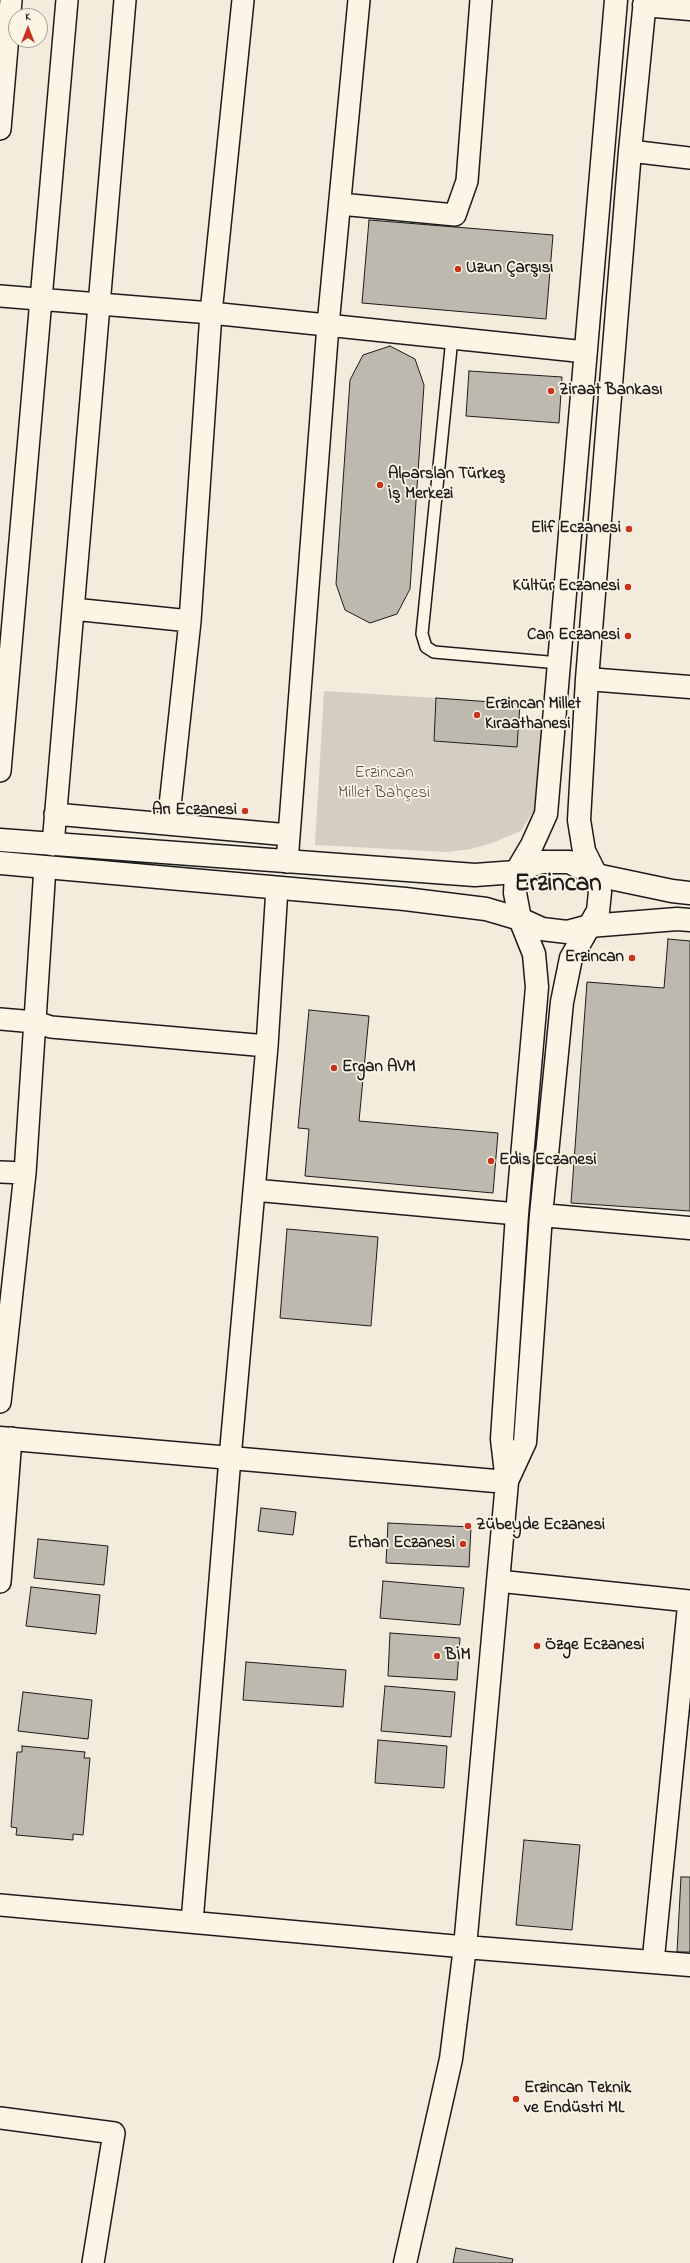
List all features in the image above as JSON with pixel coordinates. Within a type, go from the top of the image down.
[{"type":"main road","points":[[405,2263],[451,2059],[465,1947],[507,1482],[502,1439],[517,1214],[537,987],[534,954],[520,919],[515,893],[516,872],[532,845],[546,814],[616,0]]},
{"type":"main road","points":[[507,1482],[525,1442],[541,1215],[562,1002],[571,958],[598,911],[600,892],[596,875],[584,851],[579,820],[587,679],[630,151],[645,2],[690,8]]},
{"type":"main road","points":[[587,679],[690,687]]},
{"type":"main road","points":[[0,840],[475,875],[516,872],[540,862],[569,862],[596,875],[690,893]]},
{"type":"main road","points":[[0,863],[277,888],[486,909],[520,919],[542,929],[567,932],[589,926],[677,919],[690,920]]},
{"type":"main road","points":[[541,1215],[690,1228]]},
{"type":"main road","points":[[6,1438],[507,1482]]},
{"type":"main road","points":[[465,1947],[690,1965]]},
{"type":"street","points":[[0,129],[11,0]]},
{"type":"street","points":[[0,771],[67,0]]},
{"type":"street","points":[[53,845],[125,0]]},
{"type":"street","points":[[168,824],[190,621],[211,313],[243,0]]},
{"type":"street","points":[[287,862],[328,325],[359,0]]},
{"type":"street","points":[[340,204],[455,215],[467,181],[481,0]]},
{"type":"street","points":[[630,151],[690,158]]},
{"type":"street","points":[[0,296],[211,313],[586,352]]},
{"type":"street","points":[[73,609],[190,621]]},
{"type":"street","points":[[55,814],[289,835]]},
{"type":"street","points":[[0,1402],[25,1173],[45,867]]},
{"type":"street","points":[[192,1922],[230,1458],[267,1046],[277,888]]},
{"type":"street","points":[[0,1019],[35,1022],[52,1027],[267,1046]]},
{"type":"street","points":[[0,1172],[25,1173]]},
{"type":"street","points":[[254,1190],[517,1214]]},
{"type":"street","points":[[0,1582],[6,1438]]},
{"type":"street","points":[[498,1581],[689,1601],[681,1775],[653,1962]]},
{"type":"street","points":[[0,1905],[465,1947]]},
{"type":"street","points":[[0,2118],[114,2133],[93,2263]]},
{"type":"lane","points":[[452,338],[422,634],[426,647],[434,652],[559,663]]},
{"type":"green space","name":"Erzincan Millet Bahçesi","points":[[324,691],[436,698],[434,741],[517,747],[519,725],[543,726],[534,810],[521,831],[492,843],[471,849],[447,852],[315,845]]},
{"type":"building","name":"Uzun Çarşısı","points":[[369,220],[553,235],[546,319],[362,303]]},
{"type":"building","name":"Alparslan Türkeş İş Merkezi","points":[[390,346],[415,359],[424,385],[410,589],[397,614],[370,623],[345,610],[336,584],[350,380],[363,355]]},
{"type":"building","points":[[469,371],[562,377],[559,423],[466,416]]},
{"type":"building","name":"Erzincan Millet Kıraathanesi","points":[[436,698],[520,704],[517,747],[434,741]]},
{"type":"building","points":[[668,939],[690,941],[690,1211],[571,1203],[587,982],[664,988]]},
{"type":"building","name":"Ergan AVM","points":[[309,1010],[369,1016],[359,1121],[498,1133],[493,1193],[305,1176],[309,1129],[298,1128]]},
{"type":"building","points":[[287,1229],[378,1237],[371,1326],[280,1318]]},
{"type":"building","points":[[261,1508],[296,1512],[293,1535],[258,1531]]},
{"type":"building","points":[[388,1523],[471,1527],[469,1567],[386,1563]]},
{"type":"building","points":[[38,1539],[108,1546],[104,1585],[34,1578]]},
{"type":"building","points":[[383,1581],[464,1588],[460,1625],[380,1618]]},
{"type":"building","points":[[31,1587],[100,1595],[96,1634],[26,1626]]},
{"type":"building","points":[[390,1633],[460,1638],[457,1680],[388,1676]]},
{"type":"building","points":[[246,1662],[346,1670],[343,1707],[243,1700]]},
{"type":"building","points":[[385,1686],[455,1692],[451,1737],[381,1731]]},
{"type":"building","points":[[23,1692],[92,1700],[88,1739],[18,1731]]},
{"type":"building","points":[[378,1740],[447,1746],[444,1788],[375,1783]]},
{"type":"building","points":[[22,1746],[85,1752],[84,1758],[90,1758],[83,1835],[73,1834],[73,1840],[16,1835],[17,1828],[11,1827],[17,1752],[22,1752]]},
{"type":"building","points":[[524,1840],[580,1845],[572,1930],[516,1925]]},
{"type":"building","points":[[681,1877],[690,1877],[690,1952],[677,1952]]},
{"type":"building","points":[[456,2248],[513,2259],[512,2263],[453,2263]]},
{"type":"place","name":"Uzun Çarşısı","points":[[458,269]]},
{"type":"place","name":"Ziraat Bankası","points":[[551,391]]},
{"type":"place","name":"Alparslan Türkeş İş Merkezi","points":[[380,485]]},
{"type":"place","name":"Elif Eczanesi","points":[[629,529]]},
{"type":"place","name":"Kültür Eczanesi","points":[[628,587]]},
{"type":"place","name":"Can Eczanesi","points":[[628,636]]},
{"type":"place","name":"Erzincan Millet Kıraathanesi","points":[[477,715]]},
{"type":"place","name":"Arı Eczanesi","points":[[245,811]]},
{"type":"place","name":"Erzincan","points":[[632,958]]},
{"type":"place","name":"Ergan AVM","points":[[334,1068]]},
{"type":"place","name":"Edis Eczanesi","points":[[491,1161]]},
{"type":"place","name":"Zübeyde Eczanesi","points":[[468,1526]]},
{"type":"place","name":"Erhan Eczanesi","points":[[463,1544]]},
{"type":"place","name":"Özge Eczanesi","points":[[537,1646]]},
{"type":"place","name":"BİM","points":[[437,1656]]},
{"type":"place","name":"Erzincan Teknik ve Endüstri ML","points":[[516,2099]]},
{"type":"district","name":"Erzincan","points":[[558,886]]}]
